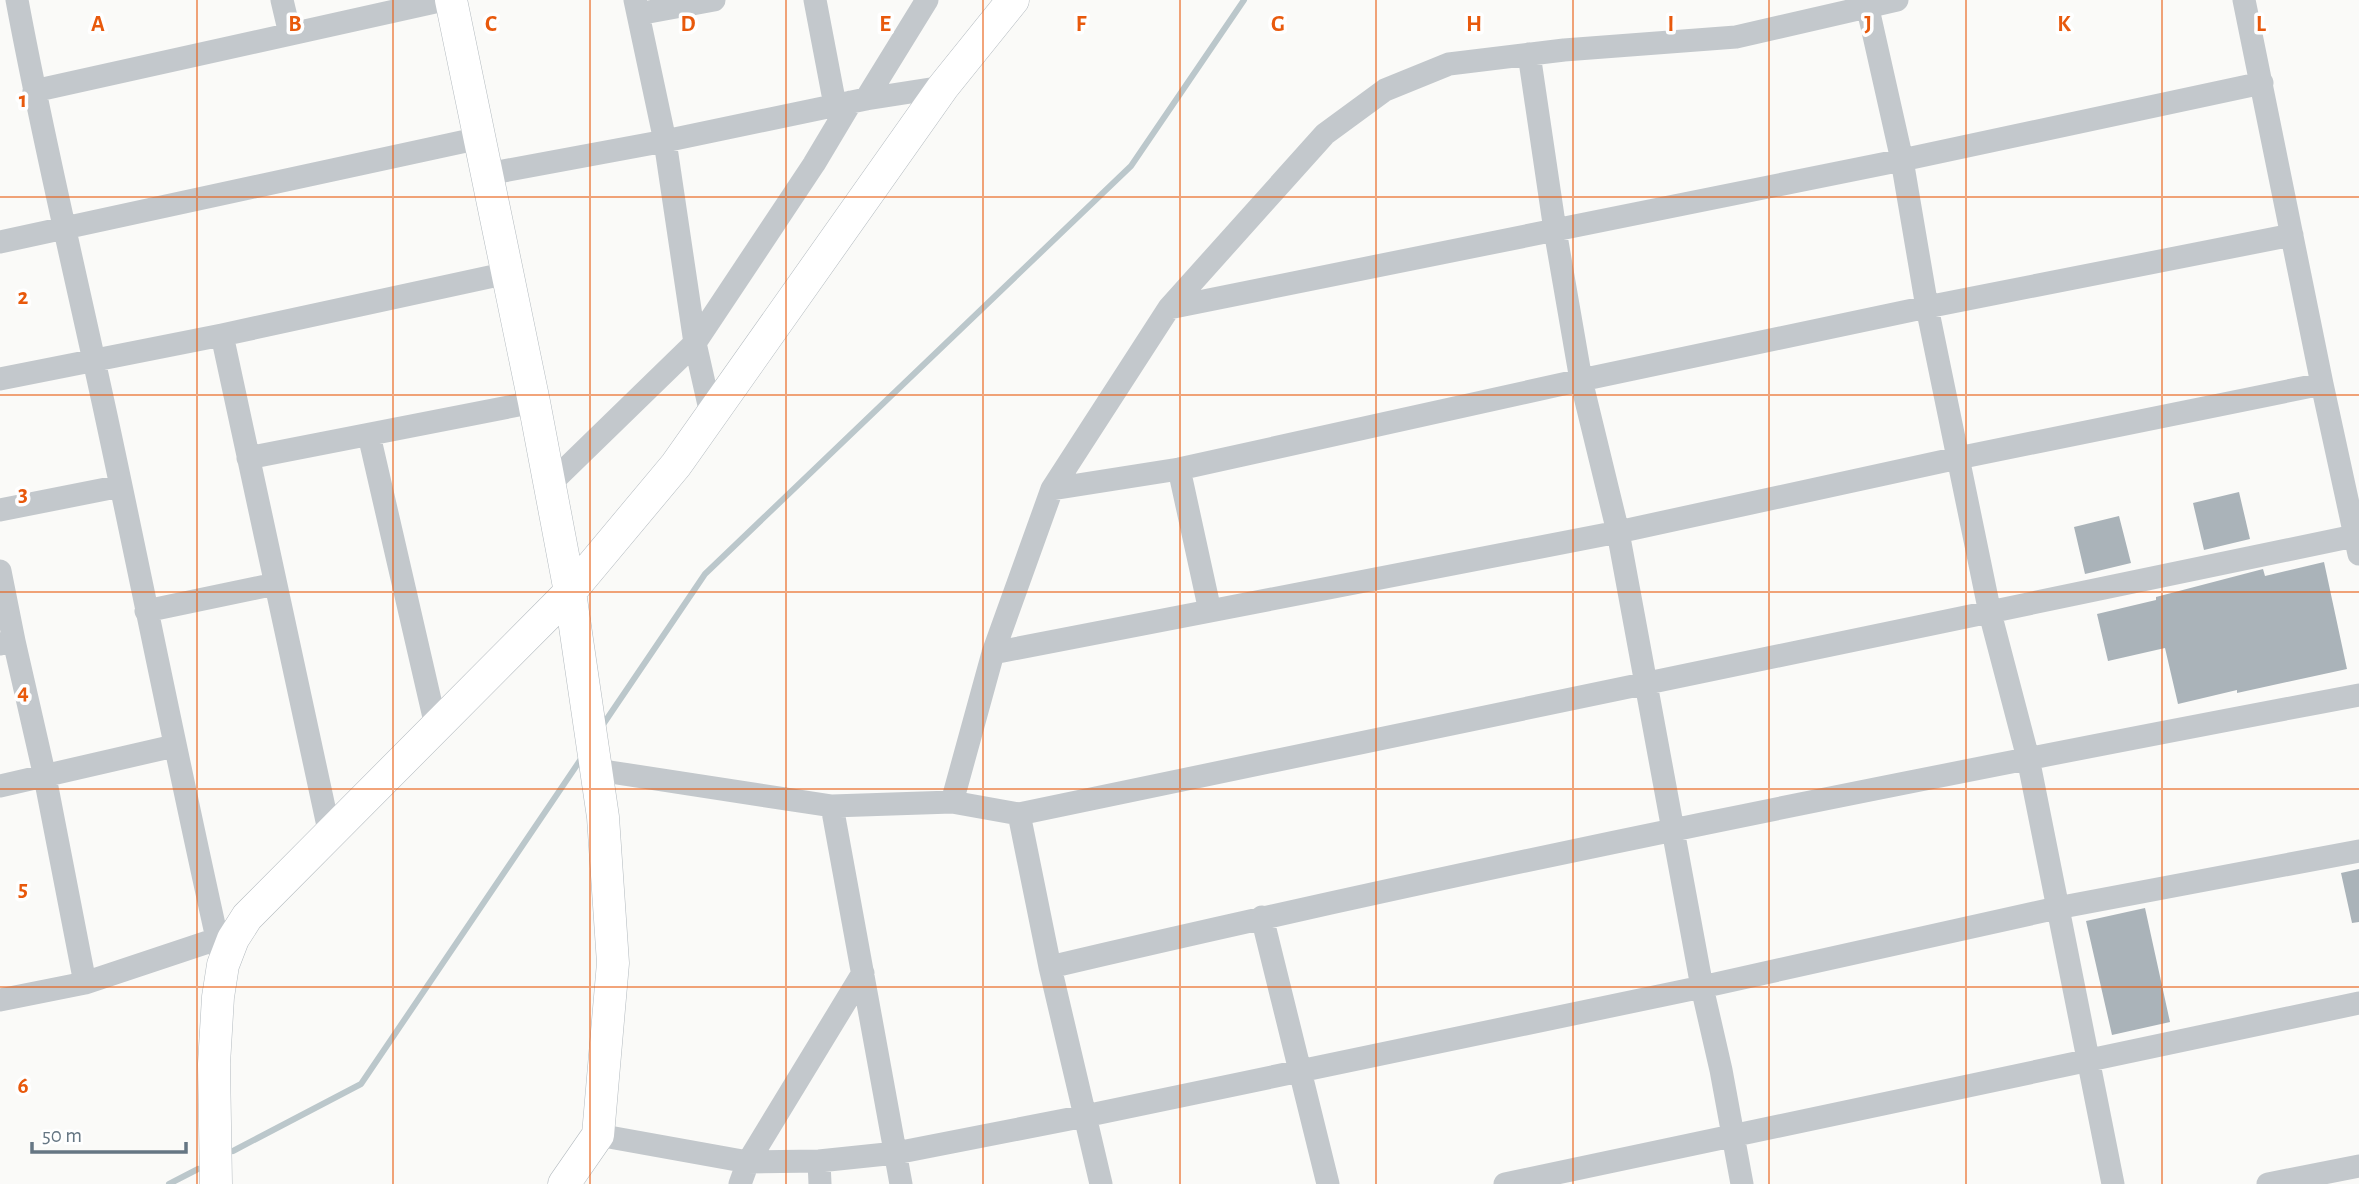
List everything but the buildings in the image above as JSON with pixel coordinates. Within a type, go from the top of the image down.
[{"type":"main road","points":[[451,0],[534,402],[570,592],[605,842],[613,963],[597,1135],[564,1184]]},
{"type":"main road","points":[[216,1184],[214,1064],[220,952],[233,939],[247,917],[570,592],[676,465],[943,87],[1013,0]]},
{"type":"street","points":[[0,1000],[220,952],[174,746],[94,359],[63,229],[17,0]]},
{"type":"street","points":[[282,0],[290,34]]},
{"type":"street","points":[[34,91],[444,0]]},
{"type":"street","points":[[711,414],[695,343],[665,141],[636,7],[714,0]]},
{"type":"street","points":[[815,0],[851,102]]},
{"type":"street","points":[[550,484],[695,343],[814,164],[851,102],[928,0]]},
{"type":"street","points":[[952,802],[993,653],[1052,489],[1169,308],[1325,134],[1385,90],[1449,64],[1529,54],[1737,37],[1866,3],[1897,0]]},
{"type":"street","points":[[597,770],[832,806],[952,802],[1018,814],[1990,613],[2358,542],[2322,384],[2244,0]]},
{"type":"street","points":[[1866,3],[1902,160],[1927,307],[1990,613],[2028,758],[2113,1184]]},
{"type":"street","points":[[1529,54],[1581,380],[1618,532],[1702,987],[1742,1184]]},
{"type":"street","points":[[1169,308],[1902,160],[2262,83]]},
{"type":"street","points":[[487,174],[665,141],[851,102],[943,87]]},
{"type":"street","points":[[0,242],[480,138]]},
{"type":"street","points":[[1052,489],[1179,469],[1927,307],[2292,235]]},
{"type":"street","points":[[0,379],[222,335],[508,273]]},
{"type":"street","points":[[222,335],[330,835]]},
{"type":"street","points":[[993,653],[1618,532],[1958,458],[2322,384]]},
{"type":"street","points":[[248,458],[534,402]]},
{"type":"street","points":[[369,435],[436,726]]},
{"type":"street","points":[[1179,469],[1210,611]]},
{"type":"street","points":[[0,510],[121,486]]},
{"type":"street","points":[[0,570],[7,642],[45,777],[85,983]]},
{"type":"street","points":[[146,611],[275,584]]},
{"type":"street","points":[[1050,967],[1262,917],[1674,829],[2359,695]]},
{"type":"street","points":[[0,786],[174,746]]},
{"type":"street","points":[[832,806],[901,1184]]},
{"type":"street","points":[[1018,814],[1050,967],[1101,1184]]},
{"type":"street","points":[[597,1135],[748,1162],[819,1161],[896,1153],[1702,987],[2057,908],[2359,851]]},
{"type":"street","points":[[1262,917],[1328,1184]]},
{"type":"street","points":[[740,1184],[748,1162],[863,973]]},
{"type":"street","points":[[1505,1184],[2359,1003]]},
{"type":"street","points":[[819,1161],[820,1184]]},
{"type":"street","points":[[2268,1184],[2359,1166]]},
{"type":"waterway","points":[[600,729],[705,574],[1131,166],[1244,0]]},
{"type":"waterway","points":[[233,1151],[361,1084],[583,756]]},
{"type":"waterway","points":[[169,1184],[198,1169]]}]
